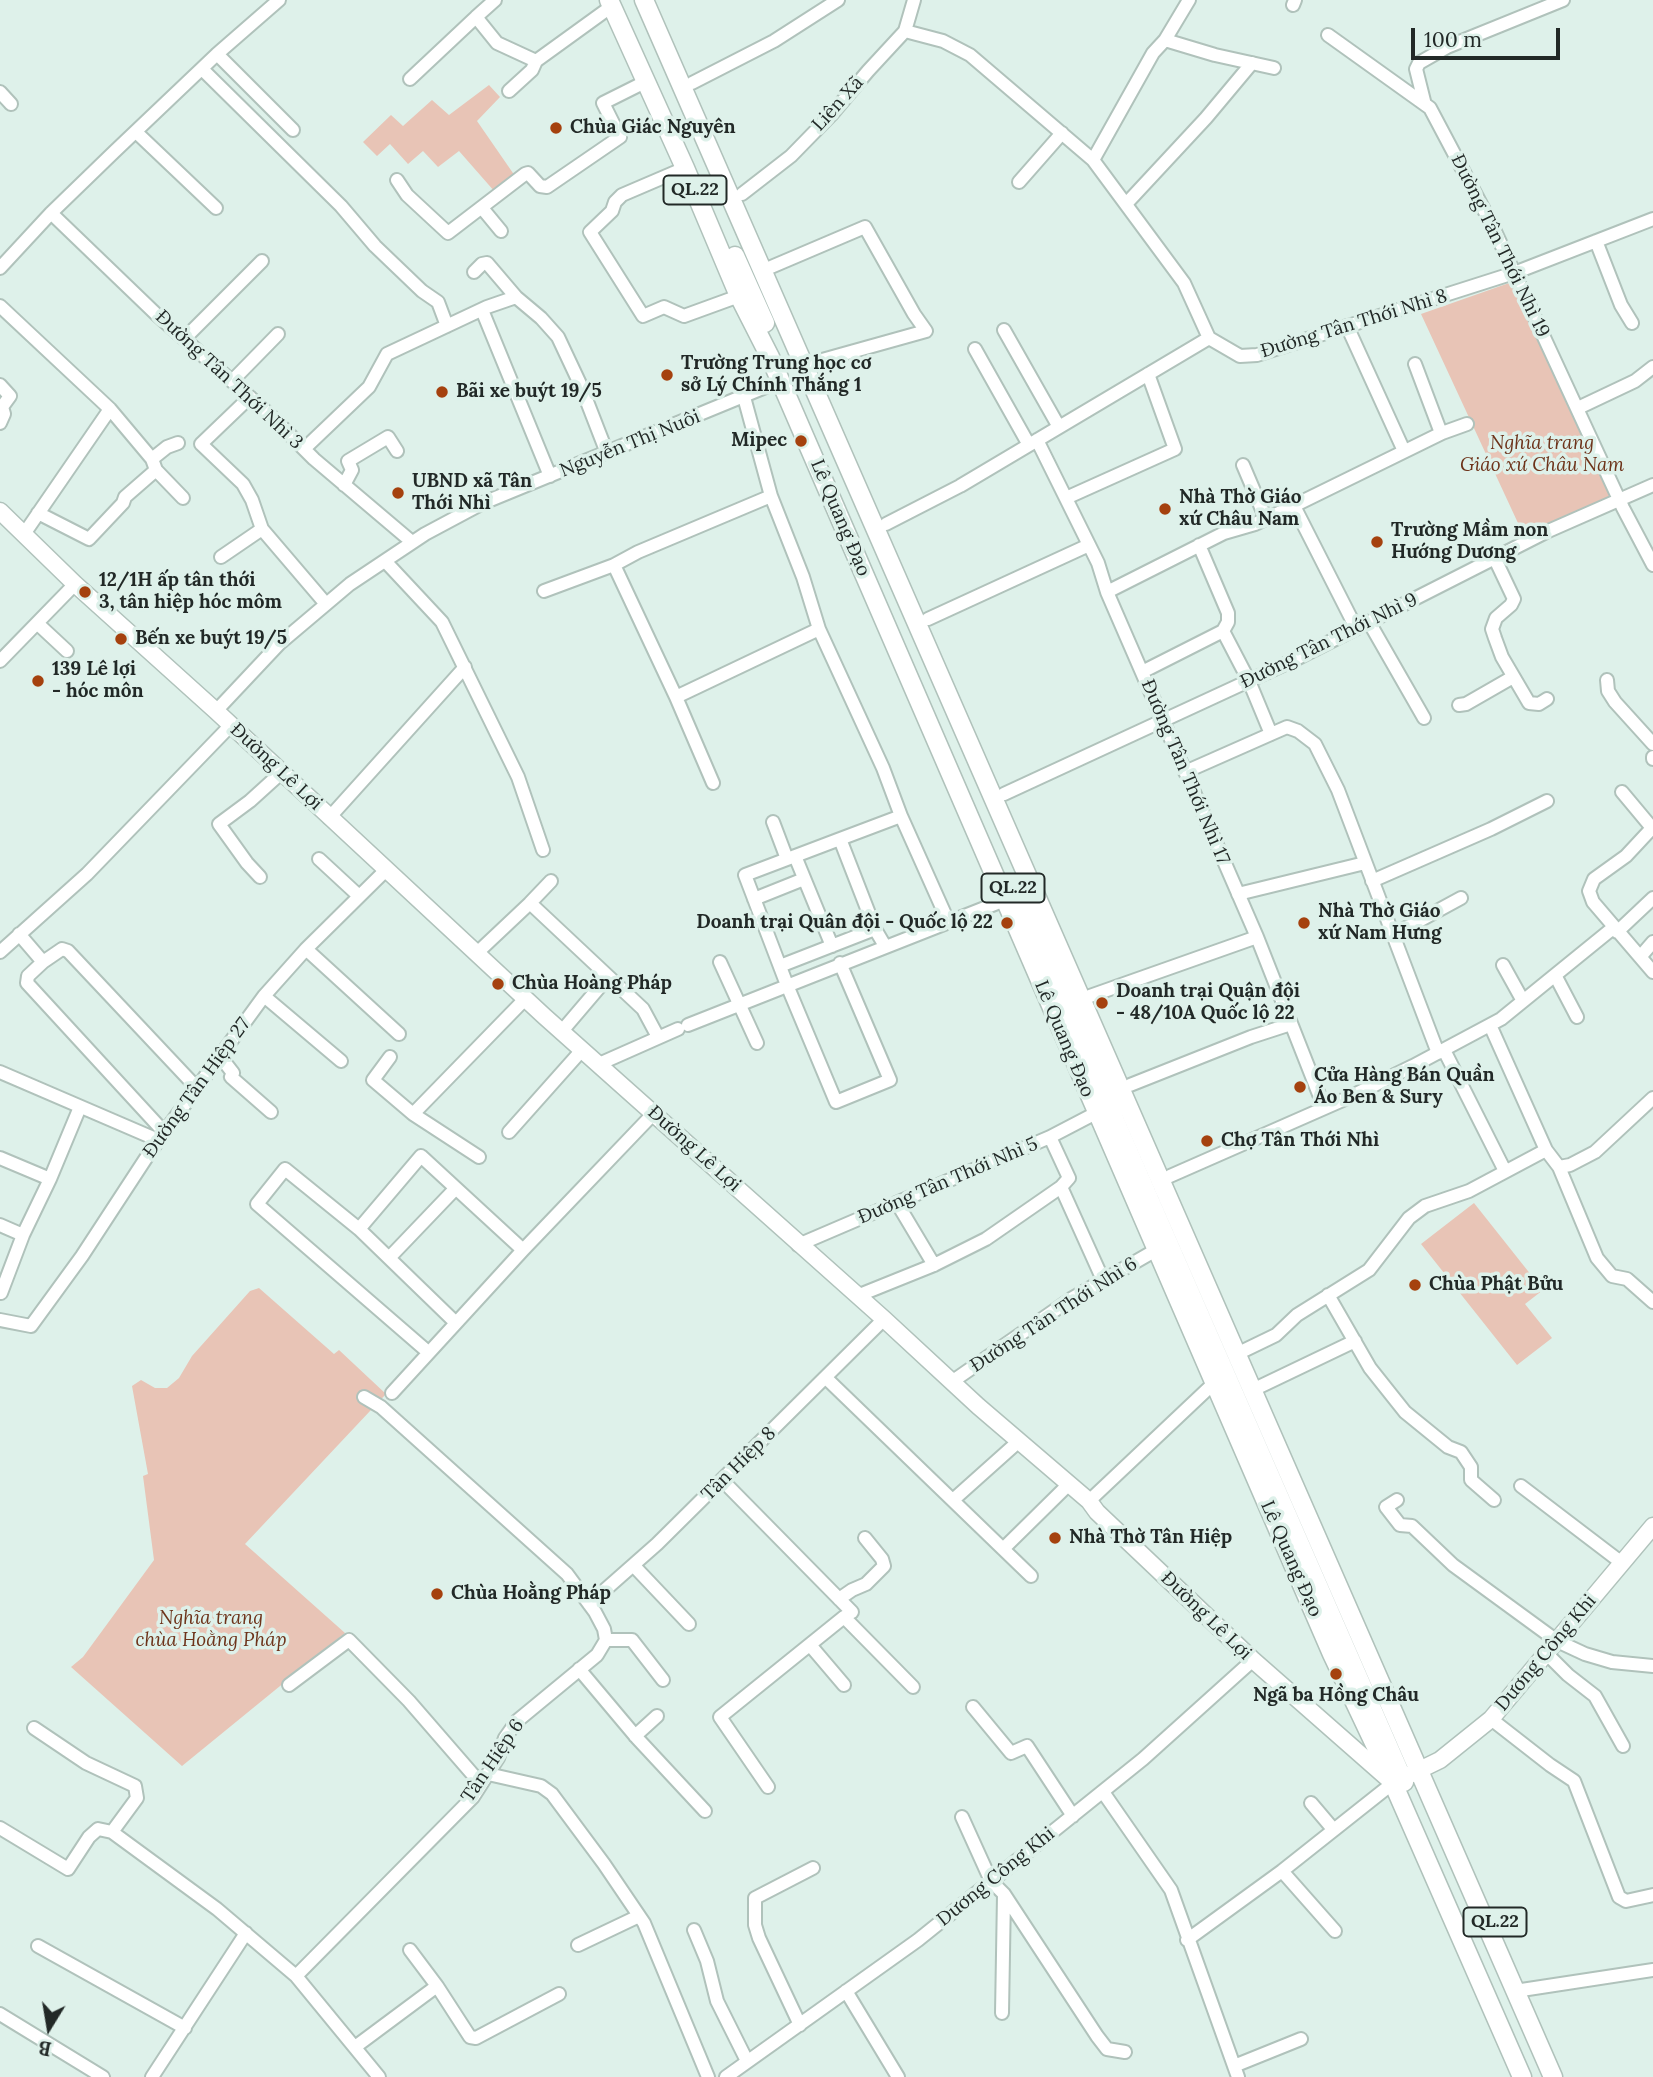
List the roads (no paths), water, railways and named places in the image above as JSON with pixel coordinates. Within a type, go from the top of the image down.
[{"type":"highway","name":"Lê Quang Đạo","points":[[644,0],[811,365],[1410,1774],[1534,2077]]},
{"type":"highway","name":"Lê Quang Đạo","points":[[656,0],[742,194],[768,268]]},
{"type":"highway","name":"Lê Quang Đạo","points":[[614,2],[645,82],[739,296],[784,379]]},
{"type":"highway","name":"Lê Quang Đạo","points":[[614,2],[784,379],[1011,898],[1410,1774],[1564,2077]]},
{"type":"highway","name":"Lê Quang Đạo","points":[[811,365],[928,619],[1261,1386],[1410,1774],[1522,2077]]},
{"type":"highway","points":[[784,379],[811,365]]},
{"type":"highway","name":"Lê Quang Đạo","points":[[1011,898],[1096,1113],[1332,1654],[1410,1774]]},
{"type":"highway","name":"Lê Quang Đạo","points":[[1520,1990],[1553,2077]]},
{"type":"main road","name":"Đường Lê Lợi","points":[[0,511],[75,584],[216,710],[329,818],[582,1050],[1088,1501],[1253,1660],[1410,1774]]},
{"type":"main road","name":"Dương Công Khi","points":[[1410,1774],[1451,1752],[1491,1719],[1653,1526]]},
{"type":"street","points":[[410,79],[495,0]]},
{"type":"street","points":[[692,83],[774,41],[838,0]]},
{"type":"street","name":"Liên Xã","points":[[742,194],[790,156],[823,123],[905,31],[914,0]]},
{"type":"street","points":[[1093,160],[1153,53],[1165,40],[1189,0]]},
{"type":"street","points":[[1424,101],[1416,69],[1419,63],[1447,47],[1563,0]]},
{"type":"street","points":[[509,91],[532,70],[536,61],[614,2]]},
{"type":"street","points":[[0,268],[51,213],[271,3]]},
{"type":"street","points":[[476,17],[497,43],[536,61]]},
{"type":"street","points":[[886,524],[960,486],[1209,338],[1184,283],[1093,160],[970,55],[943,41],[905,31]]},
{"type":"street","name":"Đường Tân Thới Nhì 19","points":[[1328,35],[1424,101],[1444,131],[1493,227],[1653,565]]},
{"type":"street","points":[[1165,40],[1274,68]]},
{"type":"street","points":[[217,54],[293,130]]},
{"type":"street","points":[[1126,204],[1198,127],[1252,63]]},
{"type":"street","points":[[202,69],[341,206],[375,246],[422,291],[438,302],[447,326]]},
{"type":"street","points":[[397,180],[407,195],[448,233],[528,173],[540,186],[547,187],[620,136],[603,103],[645,82]]},
{"type":"street","points":[[0,92],[11,104]]},
{"type":"street","points":[[135,132],[216,208]]},
{"type":"street","points":[[1019,182],[1062,133]]},
{"type":"street","points":[[685,168],[622,195],[615,202],[612,211],[590,232],[643,316],[664,307],[684,316],[739,296]]},
{"type":"street","points":[[482,208],[501,231]]},
{"type":"street","name":"Đường Tân Thới Nhì 3","points":[[51,213],[156,314],[304,449],[412,542]]},
{"type":"street","name":"Đường Tân Thới Nhì 8","points":[[1209,338],[1245,357],[1514,273],[1653,219]]},
{"type":"street","points":[[768,268],[865,226],[926,331],[811,365]]},
{"type":"street","points":[[1597,241],[1621,305],[1632,323]]},
{"type":"street","points":[[185,338],[262,261]]},
{"type":"street","points":[[474,272],[487,263],[516,297],[558,337],[581,386],[607,453]]},
{"type":"street","points":[[304,449],[369,387],[387,354],[516,297]]},
{"type":"street","points":[[0,306],[110,409],[183,498]]},
{"type":"street","points":[[482,310],[550,476]]},
{"type":"street","points":[[1347,326],[1405,451]]},
{"type":"street","points":[[1004,330],[1059,427]]},
{"type":"street","points":[[232,381],[278,334]]},
{"type":"street","name":"Đường Tân Thới Nhì 17","points":[[975,349],[1066,498],[1098,563],[1107,592],[1257,937],[1324,1107]]},
{"type":"street","points":[[1415,364],[1441,433]]},
{"type":"street","points":[[1578,408],[1635,380],[1653,367]]},
{"type":"street","points":[[1066,498],[1175,449],[1148,374]]},
{"type":"street","name":"Nguyễn Thị Nuôi","points":[[216,710],[279,644],[350,584],[412,542],[483,503],[784,379]]},
{"type":"street","points":[[0,385],[9,396],[2,407],[4,415],[0,423]]},
{"type":"street","points":[[250,397],[201,444],[243,484],[262,529],[326,604]]},
{"type":"street","points":[[744,397],[771,496],[803,578],[819,629],[883,768],[901,816],[948,921]]},
{"type":"street","points":[[24,534],[110,409]]},
{"type":"street","points":[[1107,592],[1224,533],[1266,519],[1441,433],[1467,424]]},
{"type":"street","points":[[344,485],[352,470],[348,461],[388,437],[397,451]]},
{"type":"street","points":[[38,513],[89,540],[123,503],[125,497],[167,447],[178,443]]},
{"type":"street","points":[[1243,465],[1266,519]]},
{"type":"street","name":"Đường Tân Thới Nhì 9","points":[[1004,794],[1248,681],[1546,532],[1653,485]]},
{"type":"street","points":[[544,592],[614,565],[638,552],[771,496]]},
{"type":"street","points":[[1294,506],[1356,628]]},
{"type":"street","points":[[221,557],[262,529]]},
{"type":"street","points":[[928,619],[1089,545]]},
{"type":"street","points":[[1142,673],[1223,631],[1228,622],[1228,612],[1199,545]]},
{"type":"street","points":[[1495,559],[1514,599],[1496,618],[1492,629],[1502,657],[1529,704],[1539,704],[1547,699]]},
{"type":"street","points":[[385,561],[442,622],[519,777],[543,850]]},
{"type":"street","points":[[614,565],[713,783]]},
{"type":"street","points":[[0,661],[75,584]]},
{"type":"street","points":[[1369,622],[1424,718]]},
{"type":"street","points":[[38,624],[67,651]]},
{"type":"street","points":[[676,697],[819,629]]},
{"type":"street","points":[[1223,631],[1270,734]]},
{"type":"street","points":[[329,818],[465,667]]},
{"type":"street","points":[[1459,705],[1466,704],[1513,677]]},
{"type":"street","points":[[1606,680],[1608,691],[1615,702],[1653,744]]},
{"type":"street","points":[[0,952],[87,874],[231,725]]},
{"type":"street","points":[[1185,772],[1287,727],[1298,731],[1315,744],[1338,790],[1441,1052],[1505,1171]]},
{"type":"street","points":[[260,877],[219,824],[282,772]]},
{"type":"street","points":[[1622,792],[1653,827],[1626,856],[1594,879],[1589,891],[1593,902],[1615,930],[1653,972]]},
{"type":"street","points":[[1372,881],[1491,829],[1547,801]]},
{"type":"street","points":[[840,963],[890,1080],[836,1102],[745,875],[901,816]]},
{"type":"street","points":[[773,822],[804,879],[832,946]]},
{"type":"street","points":[[840,839],[875,929],[886,946]]},
{"type":"street","points":[[318,859],[359,896]]},
{"type":"street","points":[[1238,894],[1365,863]]},
{"type":"street","name":"Đường Tân Hiệp 27","points":[[0,1320],[31,1326],[82,1256],[161,1136],[264,996],[306,949],[387,869]]},
{"type":"street","points":[[754,899],[804,879]]},
{"type":"street","points":[[478,952],[551,880]]},
{"type":"street","points":[[599,1064],[738,1004],[1011,898]]},
{"type":"street","points":[[1393,935],[1461,898]]},
{"type":"street","points":[[1170,1176],[1352,1096],[1490,1025],[1653,898]]},
{"type":"street","points":[[530,902],[643,1010],[658,1037]]},
{"type":"street","points":[[780,966],[875,929]]},
{"type":"street","points":[[19,934],[43,962]]},
{"type":"street","points":[[1090,996],[1257,937]]},
{"type":"street","points":[[1640,957],[1653,942]]},
{"type":"street","points":[[161,1136],[27,983],[28,976],[62,949],[68,951],[196,1087]]},
{"type":"street","points":[[306,949],[399,1034]]},
{"type":"street","points":[[720,962],[757,1044]]},
{"type":"street","points":[[1503,965],[1523,1001]]},
{"type":"street","points":[[1555,975],[1577,1017]]},
{"type":"street","points":[[562,1031],[608,977]]},
{"type":"street","points":[[264,996],[341,1061]]},
{"type":"street","points":[[413,1114],[526,998]]},
{"type":"street","points":[[1130,1085],[1291,1024]]},
{"type":"street","points":[[1490,1025],[1546,1150],[1559,1167],[1597,1258],[1612,1276],[1627,1279],[1653,1302]]},
{"type":"street","points":[[509,1132],[582,1050]]},
{"type":"street","points":[[219,1055],[233,1073],[231,1077],[271,1112]]},
{"type":"street","points":[[390,1057],[373,1080],[413,1114],[479,1157]]},
{"type":"street","points":[[0,1072],[80,1107],[161,1136]]},
{"type":"street","points":[[1559,1167],[1570,1165],[1595,1152],[1653,1098]]},
{"type":"street","points":[[1,1293],[80,1107]]},
{"type":"street","points":[[392,1393],[654,1113]]},
{"type":"street","name":"Đường Tân Thới Nhì 5","points":[[799,1245],[1050,1137],[1096,1113]]},
{"type":"street","points":[[857,1296],[934,1265],[986,1239],[1061,1187],[1069,1178],[1050,1137]]},
{"type":"street","points":[[1245,1350],[1276,1335],[1297,1315],[1369,1270],[1404,1224],[1425,1206],[1469,1191],[1546,1150]]},
{"type":"street","points":[[359,1229],[421,1156],[523,1250]]},
{"type":"street","points":[[0,1158],[50,1179]]},
{"type":"street","points":[[428,1352],[257,1204],[285,1169],[359,1229],[456,1323]]},
{"type":"street","points":[[1061,1187],[1103,1280]]},
{"type":"street","points":[[389,1258],[456,1188]]},
{"type":"street","points":[[897,1203],[934,1265]]},
{"type":"street","points":[[0,1225],[23,1236]]},
{"type":"street","name":"Đường Tản Thới Nhì 6","points":[[953,1381],[1071,1299],[1156,1250]]},
{"type":"street","points":[[1328,1295],[1370,1368],[1405,1412],[1448,1447],[1461,1452],[1471,1467],[1471,1480],[1494,1500]]},
{"type":"street","name":"Tân Hiệp 8","points":[[589,1604],[634,1566],[884,1319]]},
{"type":"street","points":[[1261,1386],[1354,1341]]},
{"type":"street","points":[[826,1378],[1031,1576]]},
{"type":"street","points":[[1088,1501],[1213,1384]]},
{"type":"street","points":[[364,1397],[381,1407],[567,1574],[604,1629],[606,1640],[632,1640],[663,1680]]},
{"type":"street","points":[[953,1500],[1019,1441]]},
{"type":"street","points":[[722,1480],[852,1612],[720,1717],[768,1787]]},
{"type":"street","points":[[1003,1549],[1068,1485]]},
{"type":"street","points":[[1521,1486],[1622,1563]]},
{"type":"street","points":[[1396,1500],[1386,1507],[1399,1525],[1412,1526],[1452,1566],[1551,1647],[1568,1675],[1595,1696],[1623,1746]]},
{"type":"street","points":[[839,1599],[866,1584],[884,1566],[883,1559],[865,1538]]},
{"type":"street","points":[[634,1566],[690,1624]]},
{"type":"street","points":[[844,1617],[913,1687]]},
{"type":"street","points":[[289,1685],[349,1640],[485,1779],[541,1786],[552,1794],[639,1916],[659,1956],[708,2077]]},
{"type":"street","name":"Tân Hiệp 6","points":[[296,1976],[473,1797],[513,1726],[597,1655],[606,1640]]},
{"type":"street","points":[[810,1645],[844,1685]]},
{"type":"street","points":[[1551,1647],[1612,1662],[1653,1665]]},
{"type":"street","name":"Dương Công Khi","points":[[726,2077],[918,1940],[1143,1759],[1253,1660]]},
{"type":"street","points":[[579,1670],[635,1736],[705,1811]]},
{"type":"street","points":[[973,1707],[1011,1753],[1027,1746],[1073,1816]]},
{"type":"street","points":[[635,1736],[657,1716]]},
{"type":"street","points":[[1491,1719],[1574,1781],[1619,1897],[1626,1902],[1653,1895]]},
{"type":"street","points":[[34,1728],[86,1763],[135,1786],[137,1798],[112,1832]]},
{"type":"street","points":[[1187,1940],[1410,1774]]},
{"type":"street","points":[[1102,1792],[1171,1890],[1236,2072],[1301,2039]]},
{"type":"street","points":[[1311,1803],[1333,1829]]},
{"type":"street","points":[[962,1817],[991,1881],[1004,1894],[1107,2049],[1125,2052]]},
{"type":"street","points":[[0,1828],[68,1868],[89,1837],[98,1829],[112,1832],[217,1909],[296,1976],[376,2076]]},
{"type":"street","points":[[800,2025],[759,1938],[755,1925],[755,1898],[813,1868]]},
{"type":"street","points":[[1282,1871],[1335,1931]]},
{"type":"street","points":[[1002,2013],[1004,1894]]},
{"type":"street","points":[[578,1945],[639,1916]]},
{"type":"street","points":[[694,1930],[707,1961],[717,2001],[747,2062]]},
{"type":"street","points":[[152,2077],[246,1934]]},
{"type":"street","points":[[38,1946],[185,2028]]},
{"type":"street","points":[[410,1950],[470,2037],[476,2038],[559,1994]]},
{"type":"street","points":[[1520,1990],[1653,1970]]},
{"type":"street","points":[[355,2048],[437,1986]]},
{"type":"street","points":[[846,1991],[898,2077]]},
{"type":"street","points":[[0,2014],[103,2077]]},
{"type":"place","name":"Chùa Giác Nguyên","points":[[556,128]]},
{"type":"place","name":"Trường Trung học cơ sở Lý Chính Thắng 1","points":[[667,375]]},
{"type":"place","name":"Bãi xe buýt 19/5","points":[[442,392]]},
{"type":"place","name":"Mipec","points":[[801,441]]},
{"type":"place","name":"UBND xã Tân Thới Nhì","points":[[398,493]]},
{"type":"place","name":"Nhà Thờ Giáo xứ Châu Nam","points":[[1165,509]]},
{"type":"place","name":"Trường Mầm non Hướng Dương","points":[[1377,542]]},
{"type":"place","name":"12/1H ấp tân thới 3, tân hiệp hóc môm","points":[[85,592]]},
{"type":"place","name":"Bến xe buýt 19/5","points":[[121,639]]},
{"type":"place","name":"139 Lê lợi - hóc môn","points":[[38,681]]},
{"type":"place","name":"Doanh trại Quân đội - Quốc lộ 22","points":[[1007,923]]},
{"type":"place","name":"Nhà Thờ Giáo xứ Nam Hưng","points":[[1304,923]]},
{"type":"place","name":"Chùa Hoàng Pháp","points":[[498,984]]},
{"type":"place","name":"Doanh trại Quận đội - 48/10A Quốc lộ 22","points":[[1102,1003]]},
{"type":"place","name":"Cửa Hàng Bán Quần Áo Ben & Sury","points":[[1300,1087]]},
{"type":"place","name":"Chợ Tân Thới Nhì","points":[[1207,1141]]},
{"type":"place","name":"Chùa Phật Bửu","points":[[1415,1285]]},
{"type":"place","name":"Nhà Thờ Tân Hiệp","points":[[1055,1538]]},
{"type":"place","name":"Chùa Hoằng Pháp","points":[[437,1594]]},
{"type":"place","name":"Ngã ba Hồng Châu","points":[[1336,1674]]},
{"type":"park label","name":"Nghĩa trang Giáo xứ Châu Nam","points":[[1542,455]]},
{"type":"park label","name":"Nghĩa trang chùa Hoằng Pháp","points":[[211,1630]]}]
